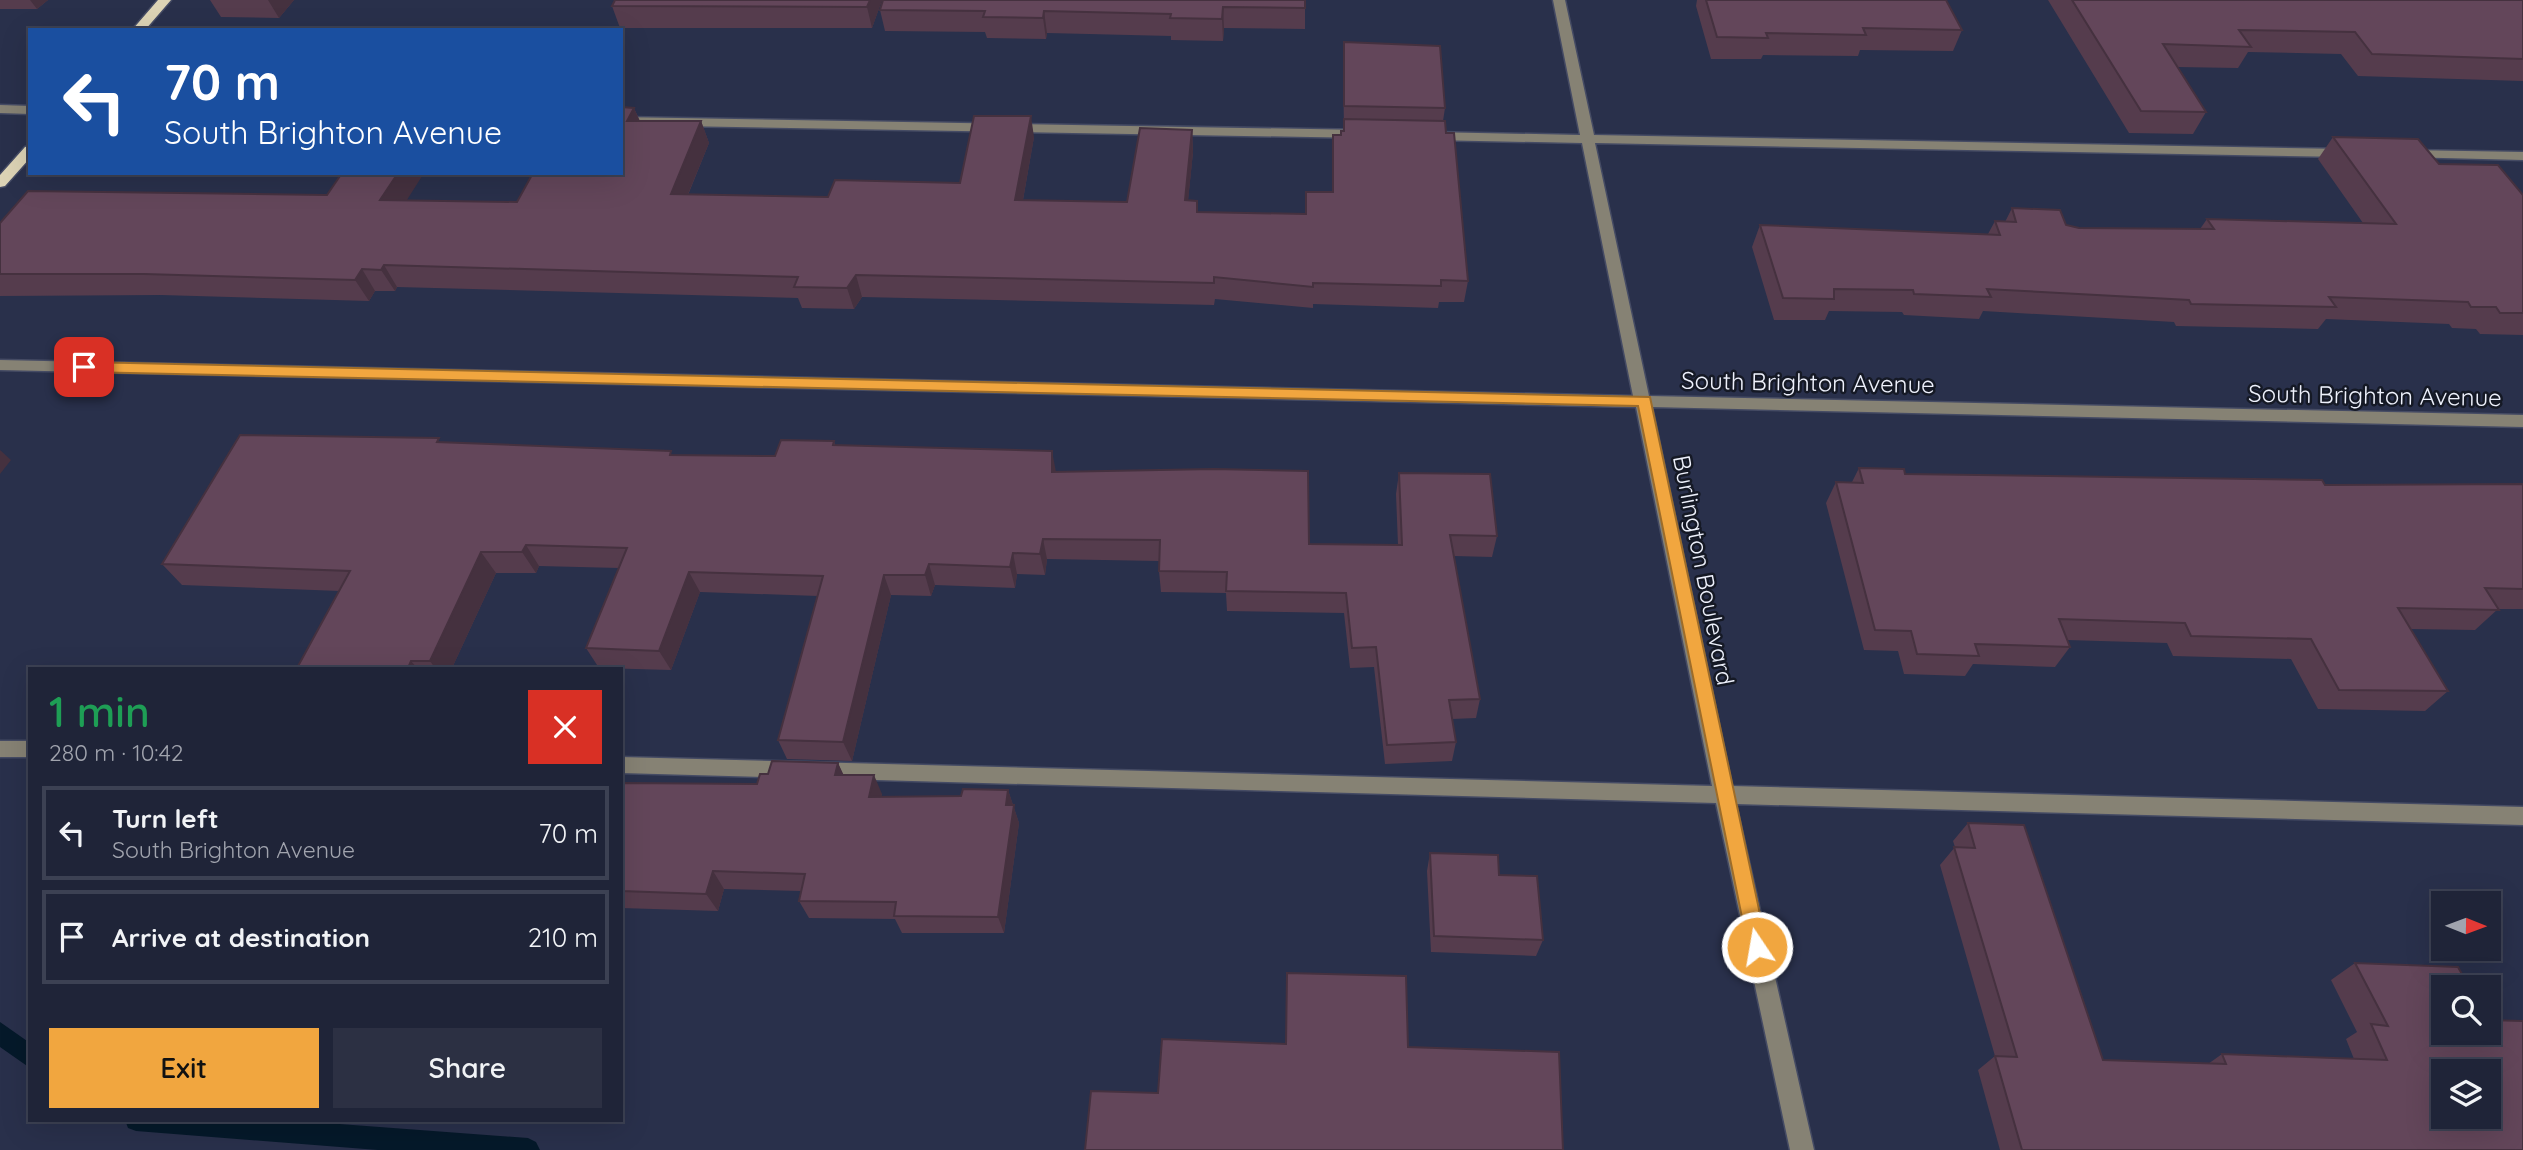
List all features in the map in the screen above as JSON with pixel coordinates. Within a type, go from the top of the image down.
[{"type":"main road","points":[[140,28],[165,0]]},
{"type":"main road","points":[[0,184],[28,152]]},
{"type":"street","name":"Burlington Boulevard","points":[[1559,0],[1724,794],[1802,1150]]},
{"type":"street","points":[[0,109],[28,110]]},
{"type":"street","points":[[623,121],[1377,135]]},
{"type":"street","points":[[1419,135],[2355,153]]},
{"type":"street","points":[[2397,153],[2523,156]]},
{"type":"street","name":"South Brighton Avenue","points":[[0,365],[2523,421]]},
{"type":"street","points":[[0,749],[28,749]]},
{"type":"street","points":[[623,765],[2523,817]]},
{"type":"building","points":[[615,0],[870,0],[867,7],[612,6]]},
{"type":"building","points":[[883,0],[1305,0],[1305,8],[1223,7],[1222,19],[1170,18],[1171,14],[1044,11],[1043,18],[983,17],[985,11],[880,10]]},
{"type":"building","points":[[1706,0],[1946,0],[1962,30],[1863,28],[1866,35],[1766,33],[1768,38],[1717,37]]},
{"type":"building","points":[[2072,0],[2523,0],[2523,59],[2372,54],[2355,32],[2239,30],[2251,47],[2163,44],[2206,112],[2141,111]]},
{"type":"building","points":[[1344,42],[1440,46],[1445,108],[1344,106]]},
{"type":"building","points":[[623,107],[634,108],[627,121],[701,121],[671,194],[828,197],[835,180],[960,183],[974,116],[1031,116],[1015,200],[1127,202],[1140,128],[1192,130],[1185,200],[1197,201],[1197,212],[1306,214],[1306,192],[1333,192],[1333,135],[1341,135],[1341,131],[1344,131],[1344,119],[1445,121],[1446,133],[1454,133],[1468,281],[1441,280],[1441,286],[1313,283],[1313,287],[1214,277],[1214,283],[856,275],[847,288],[794,287],[798,277],[384,265],[381,270],[362,269],[355,280],[144,274],[0,274],[0,223],[28,191],[327,195],[341,175],[397,175],[380,200],[517,202],[532,175],[623,175]]},
{"type":"building","points":[[2333,137],[2418,139],[2439,164],[2498,165],[2523,195],[2523,313],[2500,313],[2496,307],[2471,307],[2468,302],[2329,297],[2336,307],[2191,304],[2189,300],[1987,289],[1991,297],[1914,294],[1913,290],[1834,289],[1834,299],[1783,298],[1760,225],[2000,235],[1995,221],[2016,222],[2012,208],[2060,210],[2066,225],[2079,228],[2214,229],[2207,219],[2396,224]]},
{"type":"building","points":[[240,435],[439,438],[437,442],[671,451],[670,455],[775,456],[781,440],[834,441],[833,445],[1052,451],[1052,472],[1214,469],[1308,471],[1309,544],[1402,545],[1399,473],[1490,474],[1497,536],[1450,535],[1480,699],[1449,700],[1456,742],[1387,745],[1376,647],[1352,648],[1346,593],[1226,591],[1227,572],[1159,571],[1160,540],[1043,539],[1040,554],[1013,553],[1010,567],[929,564],[925,575],[884,575],[843,742],[778,740],[823,576],[689,572],[659,651],[586,648],[627,548],[526,545],[522,552],[481,552],[430,661],[411,661],[408,667],[298,667],[350,571],[162,564]]},
{"type":"building","points":[[1859,468],[1904,469],[1905,474],[2322,480],[2325,485],[2523,484],[2523,589],[2485,588],[2499,610],[2398,608],[2448,691],[2339,690],[2311,639],[2191,636],[2185,623],[2059,619],[2070,647],[1975,644],[1979,656],[1917,654],[1911,631],[1875,630],[1836,482],[1863,483]]},
{"type":"building","points":[[772,761],[838,763],[835,775],[874,775],[869,797],[961,796],[963,789],[1008,790],[1006,805],[1014,805],[998,917],[894,916],[896,902],[799,901],[805,874],[713,871],[706,894],[623,891],[623,783],[757,784],[760,774],[768,774]]},
{"type":"building","points":[[1968,823],[2024,825],[2103,1060],[2226,1064],[2222,1054],[2387,1060],[2371,1024],[2388,1026],[2355,963],[2458,967],[2462,975],[2431,975],[2431,1045],[2501,1045],[2501,1020],[2523,1021],[2523,1150],[2022,1150],[1995,1056],[2017,1057],[1954,847],[1975,848]]},
{"type":"building","points":[[1430,853],[1498,855],[1499,875],[1537,876],[1543,940],[1434,936]]},
{"type":"building","points":[[1287,973],[1406,976],[1408,1047],[1559,1052],[1563,1150],[1085,1150],[1091,1091],[1158,1093],[1162,1039],[1286,1044]]},
{"type":"waterway","points":[[0,1033],[28,1055]]},
{"type":"waterway","points":[[162,1122],[528,1150]]},
{"type":"route","points":[[84,367],[1644,401],[1757,947]]}]
